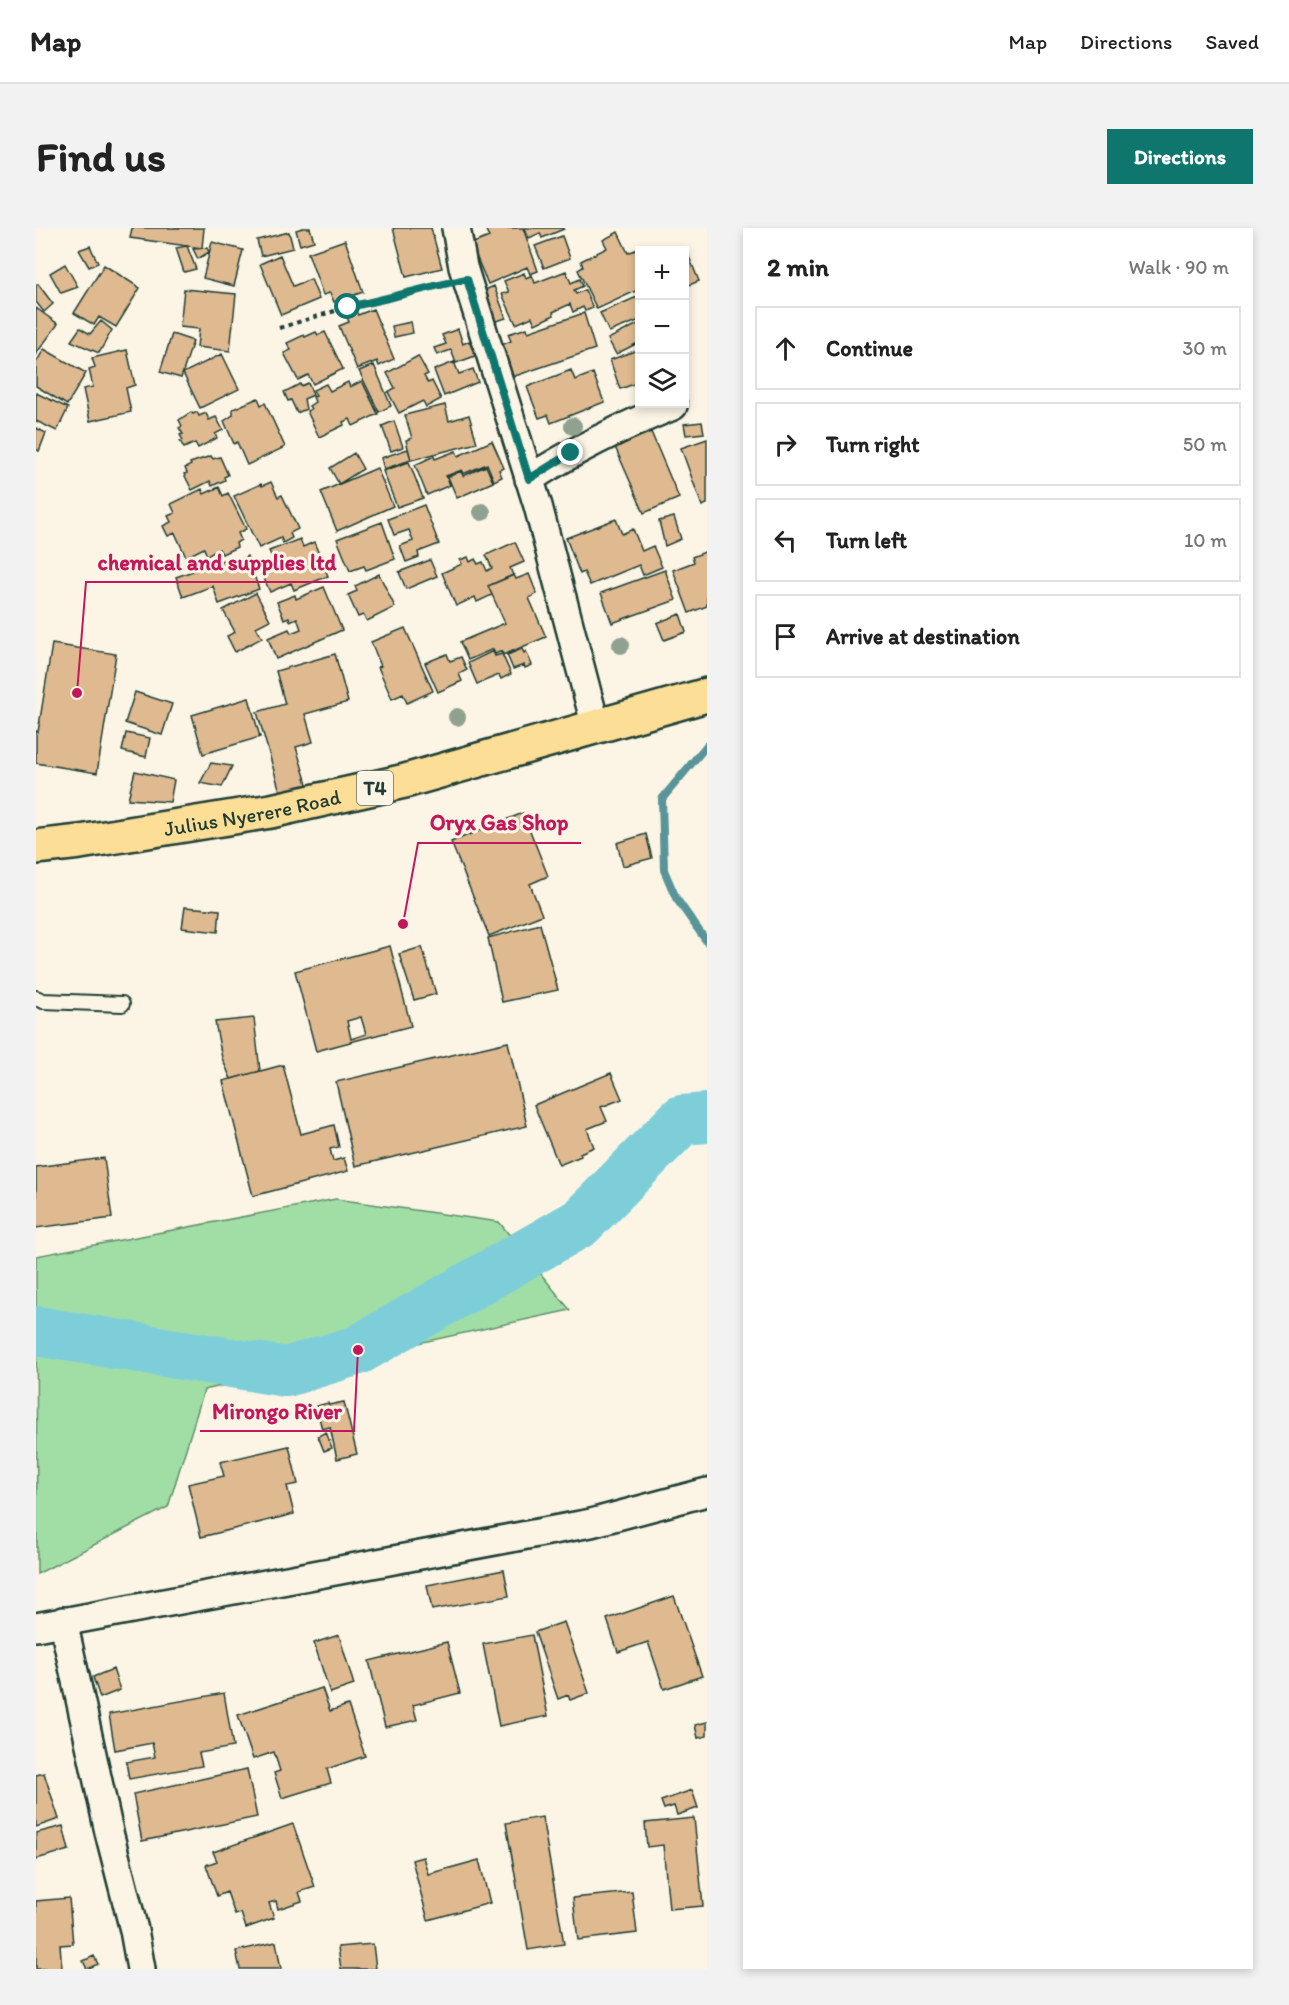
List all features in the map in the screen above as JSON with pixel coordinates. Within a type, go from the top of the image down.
[{"type":"highway","name":"Julius Nyerere Road","points":[[36,847],[271,811],[405,781],[707,695]]},
{"type":"street","points":[[456,228],[467,279],[538,506],[596,727]]},
{"type":"street","points":[[529,479],[571,453],[669,408]]},
{"type":"street","points":[[36,1627],[591,1522],[707,1492]]},
{"type":"street","points":[[63,1621],[141,1969]]},
{"type":"lane","points":[[36,998],[43,1001],[122,1004]]},
{"type":"path","points":[[279,328],[348,307],[467,279]]},
{"type":"green space","points":[[336,1199],[499,1222],[570,1310],[204,1390],[168,1507],[37,1574],[36,1256]]},
{"type":"building","points":[[132,228],[204,228],[202,248],[130,238]]},
{"type":"building","points":[[310,228],[314,241],[300,245],[296,230]]},
{"type":"building","points":[[393,228],[431,228],[442,268],[406,277]]},
{"type":"building","points":[[485,228],[523,228],[538,271],[530,274],[527,267],[488,284],[471,244],[489,237]]},
{"type":"building","points":[[524,228],[564,229],[542,238],[540,233],[529,238]]},
{"type":"building","points":[[289,232],[293,248],[261,256],[257,240]]},
{"type":"building","points":[[618,232],[628,253],[635,250],[635,291],[597,309],[578,270],[583,267],[581,261],[607,248],[603,240]]},
{"type":"building","points":[[562,236],[570,258],[544,268],[535,246]]},
{"type":"building","points":[[345,240],[363,292],[334,302],[330,293],[323,295],[308,253]]},
{"type":"building","points":[[212,242],[243,250],[234,286],[203,278]]},
{"type":"building","points":[[90,246],[98,263],[89,267],[79,250]]},
{"type":"building","points":[[187,246],[196,269],[184,272],[176,248]]},
{"type":"building","points":[[207,248],[209,252],[198,259],[193,249]]},
{"type":"building","points":[[280,255],[293,286],[311,279],[319,299],[281,315],[260,264]]},
{"type":"building","points":[[689,257],[699,281],[689,285]]},
{"type":"building","points":[[65,264],[78,287],[61,293],[50,273]]},
{"type":"building","points":[[104,265],[140,288],[116,327],[99,317],[94,325],[74,313]]},
{"type":"building","points":[[566,271],[571,283],[580,279],[583,286],[574,290],[576,294],[585,290],[593,308],[585,311],[583,307],[573,312],[570,304],[535,324],[532,317],[516,324],[502,294],[509,292],[504,281],[524,273],[526,278],[532,275],[535,283]]},
{"type":"building","points":[[38,284],[53,304],[44,312],[36,302]]},
{"type":"building","points":[[494,286],[506,318],[487,324],[476,294]]},
{"type":"building","points":[[184,289],[236,294],[230,351],[197,347],[199,329],[180,327]]},
{"type":"building","points":[[635,298],[635,322],[609,332],[600,313]]},
{"type":"building","points":[[36,308],[58,324],[36,354]]},
{"type":"building","points":[[373,309],[394,359],[379,366],[377,361],[357,369],[339,326],[349,322],[346,315],[356,311],[358,315]]},
{"type":"building","points":[[584,313],[595,349],[512,377],[501,345],[511,341],[508,334],[527,328],[528,332]]},
{"type":"building","points":[[101,321],[112,330],[99,353],[71,341],[80,328],[90,334]]},
{"type":"building","points":[[411,322],[413,333],[394,337],[392,326]]},
{"type":"building","points":[[635,326],[635,344],[616,354],[608,339]]},
{"type":"building","points":[[458,329],[463,344],[469,341],[475,356],[456,363],[451,350],[437,355],[434,348],[446,344],[442,335]]},
{"type":"building","points":[[316,332],[318,335],[325,332],[343,369],[313,384],[308,375],[298,380],[284,353],[291,350],[287,343]]},
{"type":"building","points":[[172,334],[193,341],[181,378],[160,372]]},
{"type":"building","points":[[44,349],[86,373],[67,405],[36,386],[36,363]]},
{"type":"building","points":[[127,350],[135,385],[126,388],[131,412],[90,421],[83,389],[93,387],[89,369],[95,367],[92,358]]},
{"type":"building","points":[[635,351],[635,384],[620,389],[610,360]]},
{"type":"building","points":[[222,354],[239,389],[200,408],[183,373]]},
{"type":"building","points":[[418,356],[428,374],[424,376],[428,383],[432,381],[441,399],[426,407],[423,401],[399,413],[388,392],[395,388],[387,373]]},
{"type":"building","points":[[454,362],[459,374],[473,369],[478,382],[444,396],[434,370]]},
{"type":"building","points":[[374,365],[391,406],[379,412],[359,371]]},
{"type":"building","points":[[571,370],[575,380],[593,373],[604,402],[551,423],[548,415],[539,418],[527,387]]},
{"type":"building","points":[[362,381],[378,414],[353,426],[350,419],[343,422],[344,425],[319,437],[307,411],[311,409],[309,406],[315,402],[313,397],[316,396],[313,390],[326,384],[330,391],[348,382],[350,387]]},
{"type":"building","points":[[308,383],[313,395],[304,399],[306,409],[297,413],[284,392],[300,384],[301,386]]},
{"type":"building","points":[[36,393],[68,408],[57,431],[36,421]]},
{"type":"building","points":[[258,398],[261,405],[265,403],[285,447],[247,465],[224,421],[233,415],[233,409]]},
{"type":"building","points":[[445,405],[449,421],[469,415],[477,443],[411,460],[406,440],[412,438],[405,415]]},
{"type":"building","points":[[191,412],[193,414],[197,412],[199,416],[206,413],[209,420],[216,417],[223,430],[215,434],[217,438],[198,448],[195,443],[184,448],[180,441],[183,440],[180,435],[183,434],[179,428],[182,426],[179,420]]},
{"type":"building","points":[[394,421],[403,447],[391,451],[382,426]]},
{"type":"building","points":[[702,422],[704,433],[686,435],[684,424]]},
{"type":"building","points":[[36,428],[46,433],[39,451],[36,449]]},
{"type":"building","points":[[651,432],[679,498],[644,513],[615,447]]},
{"type":"building","points":[[707,439],[707,504],[702,506],[681,448]]},
{"type":"building","points":[[492,441],[504,468],[499,470],[502,477],[494,481],[487,464],[463,474],[462,470],[446,476],[450,485],[427,495],[415,465],[434,456],[435,459],[456,451],[458,456]]},
{"type":"building","points":[[408,449],[411,460],[384,469],[381,458]]},
{"type":"building","points":[[354,453],[363,469],[339,484],[330,468]]},
{"type":"building","points":[[211,456],[213,459],[220,457],[228,475],[224,477],[225,480],[212,486],[210,481],[192,490],[184,474],[187,473],[185,468],[191,465],[190,463]]},
{"type":"building","points":[[409,462],[423,498],[397,507],[383,471]]},
{"type":"building","points":[[486,466],[493,482],[457,498],[448,477],[461,471],[463,476]]},
{"type":"building","points":[[377,468],[393,506],[337,531],[321,492]]},
{"type":"building","points":[[271,482],[278,497],[282,495],[298,529],[290,533],[292,538],[283,543],[281,538],[259,548],[234,496]]},
{"type":"building","points":[[219,487],[223,496],[228,493],[246,529],[238,533],[241,540],[236,543],[237,547],[222,554],[219,549],[207,556],[204,548],[186,557],[175,533],[168,536],[163,526],[171,522],[168,516],[175,513],[171,504],[202,489],[204,494]]},
{"type":"building","points":[[424,505],[439,544],[418,552],[419,557],[406,562],[400,546],[413,541],[409,530],[394,535],[388,519]]},
{"type":"building","points":[[674,517],[681,539],[665,546],[659,521]]},
{"type":"building","points":[[616,519],[622,534],[633,529],[642,551],[653,546],[662,567],[643,575],[639,565],[590,585],[584,572],[580,574],[566,538]]},
{"type":"building","points":[[382,522],[395,559],[366,570],[364,566],[350,571],[337,539]]},
{"type":"building","points":[[300,539],[303,547],[314,542],[328,576],[294,590],[291,583],[270,592],[258,565],[273,559],[269,551]]},
{"type":"building","points":[[515,542],[524,562],[510,568],[513,575],[488,586],[492,595],[477,602],[475,597],[456,606],[442,573],[462,564],[460,560],[468,557],[470,562],[475,559],[478,564],[483,562],[487,571],[492,568],[486,555]]},
{"type":"building","points":[[707,551],[707,606],[689,613],[673,570],[694,562],[692,557]]},
{"type":"building","points":[[247,556],[259,589],[219,604],[213,586],[183,597],[176,577],[232,557],[236,568],[244,566],[242,559]]},
{"type":"building","points":[[430,560],[437,576],[406,589],[399,572]]},
{"type":"building","points":[[665,570],[676,600],[612,623],[601,593]]},
{"type":"building","points":[[379,574],[395,607],[367,621],[363,615],[358,617],[348,595],[357,591],[355,586]]},
{"type":"building","points":[[529,574],[537,594],[529,598],[546,637],[503,655],[502,651],[495,654],[493,649],[468,660],[460,642],[505,623],[488,586],[514,575],[516,579]]},
{"type":"building","points":[[324,587],[342,630],[276,659],[268,638],[289,629],[291,633],[301,629],[297,618],[290,621],[289,617],[284,619],[277,602],[295,595],[296,599]]},
{"type":"building","points":[[256,593],[270,620],[256,627],[262,638],[235,652],[227,636],[235,632],[223,610]]},
{"type":"building","points":[[680,614],[686,632],[664,640],[657,623]]},
{"type":"building","points":[[405,628],[433,691],[407,703],[403,694],[392,699],[378,667],[381,666],[371,642]]},
{"type":"building","points":[[52,644],[116,654],[97,773],[36,763],[36,731],[38,732]]},
{"type":"building","points":[[522,649],[524,653],[526,651],[532,665],[513,669],[507,655]]},
{"type":"building","points":[[493,651],[495,656],[502,654],[511,674],[501,679],[499,675],[477,684],[468,663]]},
{"type":"building","points":[[335,654],[348,702],[305,714],[313,742],[296,747],[308,787],[281,795],[257,712],[285,704],[276,671]]},
{"type":"building","points":[[447,654],[450,661],[461,657],[467,670],[459,674],[462,681],[438,692],[425,663]]},
{"type":"building","points":[[135,692],[172,704],[162,735],[125,723]]},
{"type":"building","points":[[249,698],[260,737],[203,754],[192,715]]},
{"type":"building","points":[[126,733],[150,738],[146,757],[122,751]]},
{"type":"building","points":[[211,763],[232,766],[222,787],[200,783]]},
{"type":"building","points":[[135,771],[174,780],[170,802],[128,799]]},
{"type":"building","points":[[523,813],[548,876],[530,884],[542,915],[489,936],[451,842]]},
{"type":"building","points":[[646,834],[652,858],[623,866],[617,843]]},
{"type":"building","points":[[185,907],[220,910],[218,932],[182,928]]},
{"type":"building","points":[[540,924],[558,990],[502,1002],[488,938]]},
{"type":"building","points":[[390,946],[411,1026],[316,1051],[295,971]],"holes":[[[361,1017],[366,1034],[351,1039],[347,1021]]]},
{"type":"building","points":[[422,947],[436,994],[414,1000],[399,954]]},
{"type":"building","points":[[254,1018],[260,1071],[231,1079],[222,1058],[215,1022]]},
{"type":"building","points":[[508,1042],[527,1126],[355,1166],[336,1082]]},
{"type":"building","points":[[283,1065],[301,1134],[334,1125],[339,1147],[330,1149],[333,1161],[344,1158],[348,1171],[253,1196],[223,1081]]},
{"type":"building","points":[[611,1073],[622,1099],[601,1107],[607,1121],[587,1129],[594,1147],[580,1153],[581,1156],[559,1165],[534,1105]]},
{"type":"building","points":[[104,1158],[112,1218],[36,1228],[36,1167]]},
{"type":"building","points":[[344,1402],[357,1454],[337,1459],[330,1427],[322,1429],[316,1406]]},
{"type":"building","points":[[326,1432],[332,1448],[324,1451],[318,1436]]},
{"type":"building","points":[[289,1446],[298,1484],[287,1486],[294,1514],[201,1537],[188,1484],[224,1476],[220,1462]]},
{"type":"building","points":[[504,1570],[509,1596],[432,1610],[427,1585]]},
{"type":"building","points":[[674,1596],[702,1676],[664,1689],[648,1642],[618,1652],[607,1619]]},
{"type":"building","points":[[564,1622],[589,1693],[570,1700],[568,1695],[558,1699],[535,1632]]},
{"type":"building","points":[[339,1635],[354,1685],[330,1693],[314,1643]]},
{"type":"building","points":[[532,1635],[548,1716],[499,1726],[483,1644]]},
{"type":"building","points":[[447,1642],[460,1693],[413,1705],[417,1720],[385,1727],[369,1661]]},
{"type":"building","points":[[113,1669],[120,1690],[100,1698],[93,1677]]},
{"type":"building","points":[[322,1688],[330,1711],[348,1705],[365,1756],[327,1769],[331,1783],[282,1798],[274,1773],[280,1771],[274,1752],[253,1759],[238,1715]]},
{"type":"building","points":[[224,1693],[233,1747],[199,1753],[202,1766],[129,1779],[126,1762],[155,1757],[152,1743],[115,1750],[109,1714]]},
{"type":"building","points":[[707,1722],[707,1736],[698,1738],[695,1725]]},
{"type":"building","points":[[247,1769],[257,1817],[142,1841],[133,1794]]},
{"type":"building","points":[[44,1773],[59,1819],[36,1827],[36,1775]]},
{"type":"building","points":[[692,1790],[698,1808],[677,1815],[674,1806],[664,1809],[661,1801]]},
{"type":"building","points":[[542,1817],[564,1944],[528,1950],[506,1823]]},
{"type":"building","points":[[694,1818],[703,1906],[669,1909],[663,1845],[647,1847],[645,1823]]},
{"type":"building","points":[[293,1824],[315,1887],[299,1892],[302,1901],[278,1909],[276,1901],[269,1903],[274,1918],[246,1928],[241,1913],[235,1915],[227,1892],[217,1896],[206,1865],[217,1861],[213,1852]]},
{"type":"building","points":[[63,1826],[69,1850],[36,1859],[36,1833]]},
{"type":"building","points":[[423,1857],[428,1874],[479,1860],[490,1903],[428,1920],[412,1860]]},
{"type":"building","points":[[632,1892],[637,1933],[578,1940],[573,1898]]},
{"type":"building","points":[[69,1898],[73,1944],[60,1945],[62,1969],[36,1969],[36,1901]]},
{"type":"building","points":[[276,1942],[281,1969],[240,1969],[236,1951]]},
{"type":"building","points":[[373,1944],[376,1969],[341,1969],[338,1947]]},
{"type":"building","points":[[94,1956],[98,1964],[87,1969],[83,1961]]},
{"type":"waterway","points":[[707,745],[662,799],[664,870],[676,898],[707,942]]},
{"type":"waterway","points":[[36,1331],[286,1372],[358,1350],[580,1223],[682,1120],[707,1118]]},
{"type":"place","name":"chemical and supplies ltd","points":[[77,693]]},
{"type":"place","name":"Oryx Gas Shop","points":[[403,924]]},
{"type":"place","name":"Mirongo River","points":[[358,1350]]},
{"type":"route","points":[[348,307],[467,279],[529,479],[571,453]]}]
